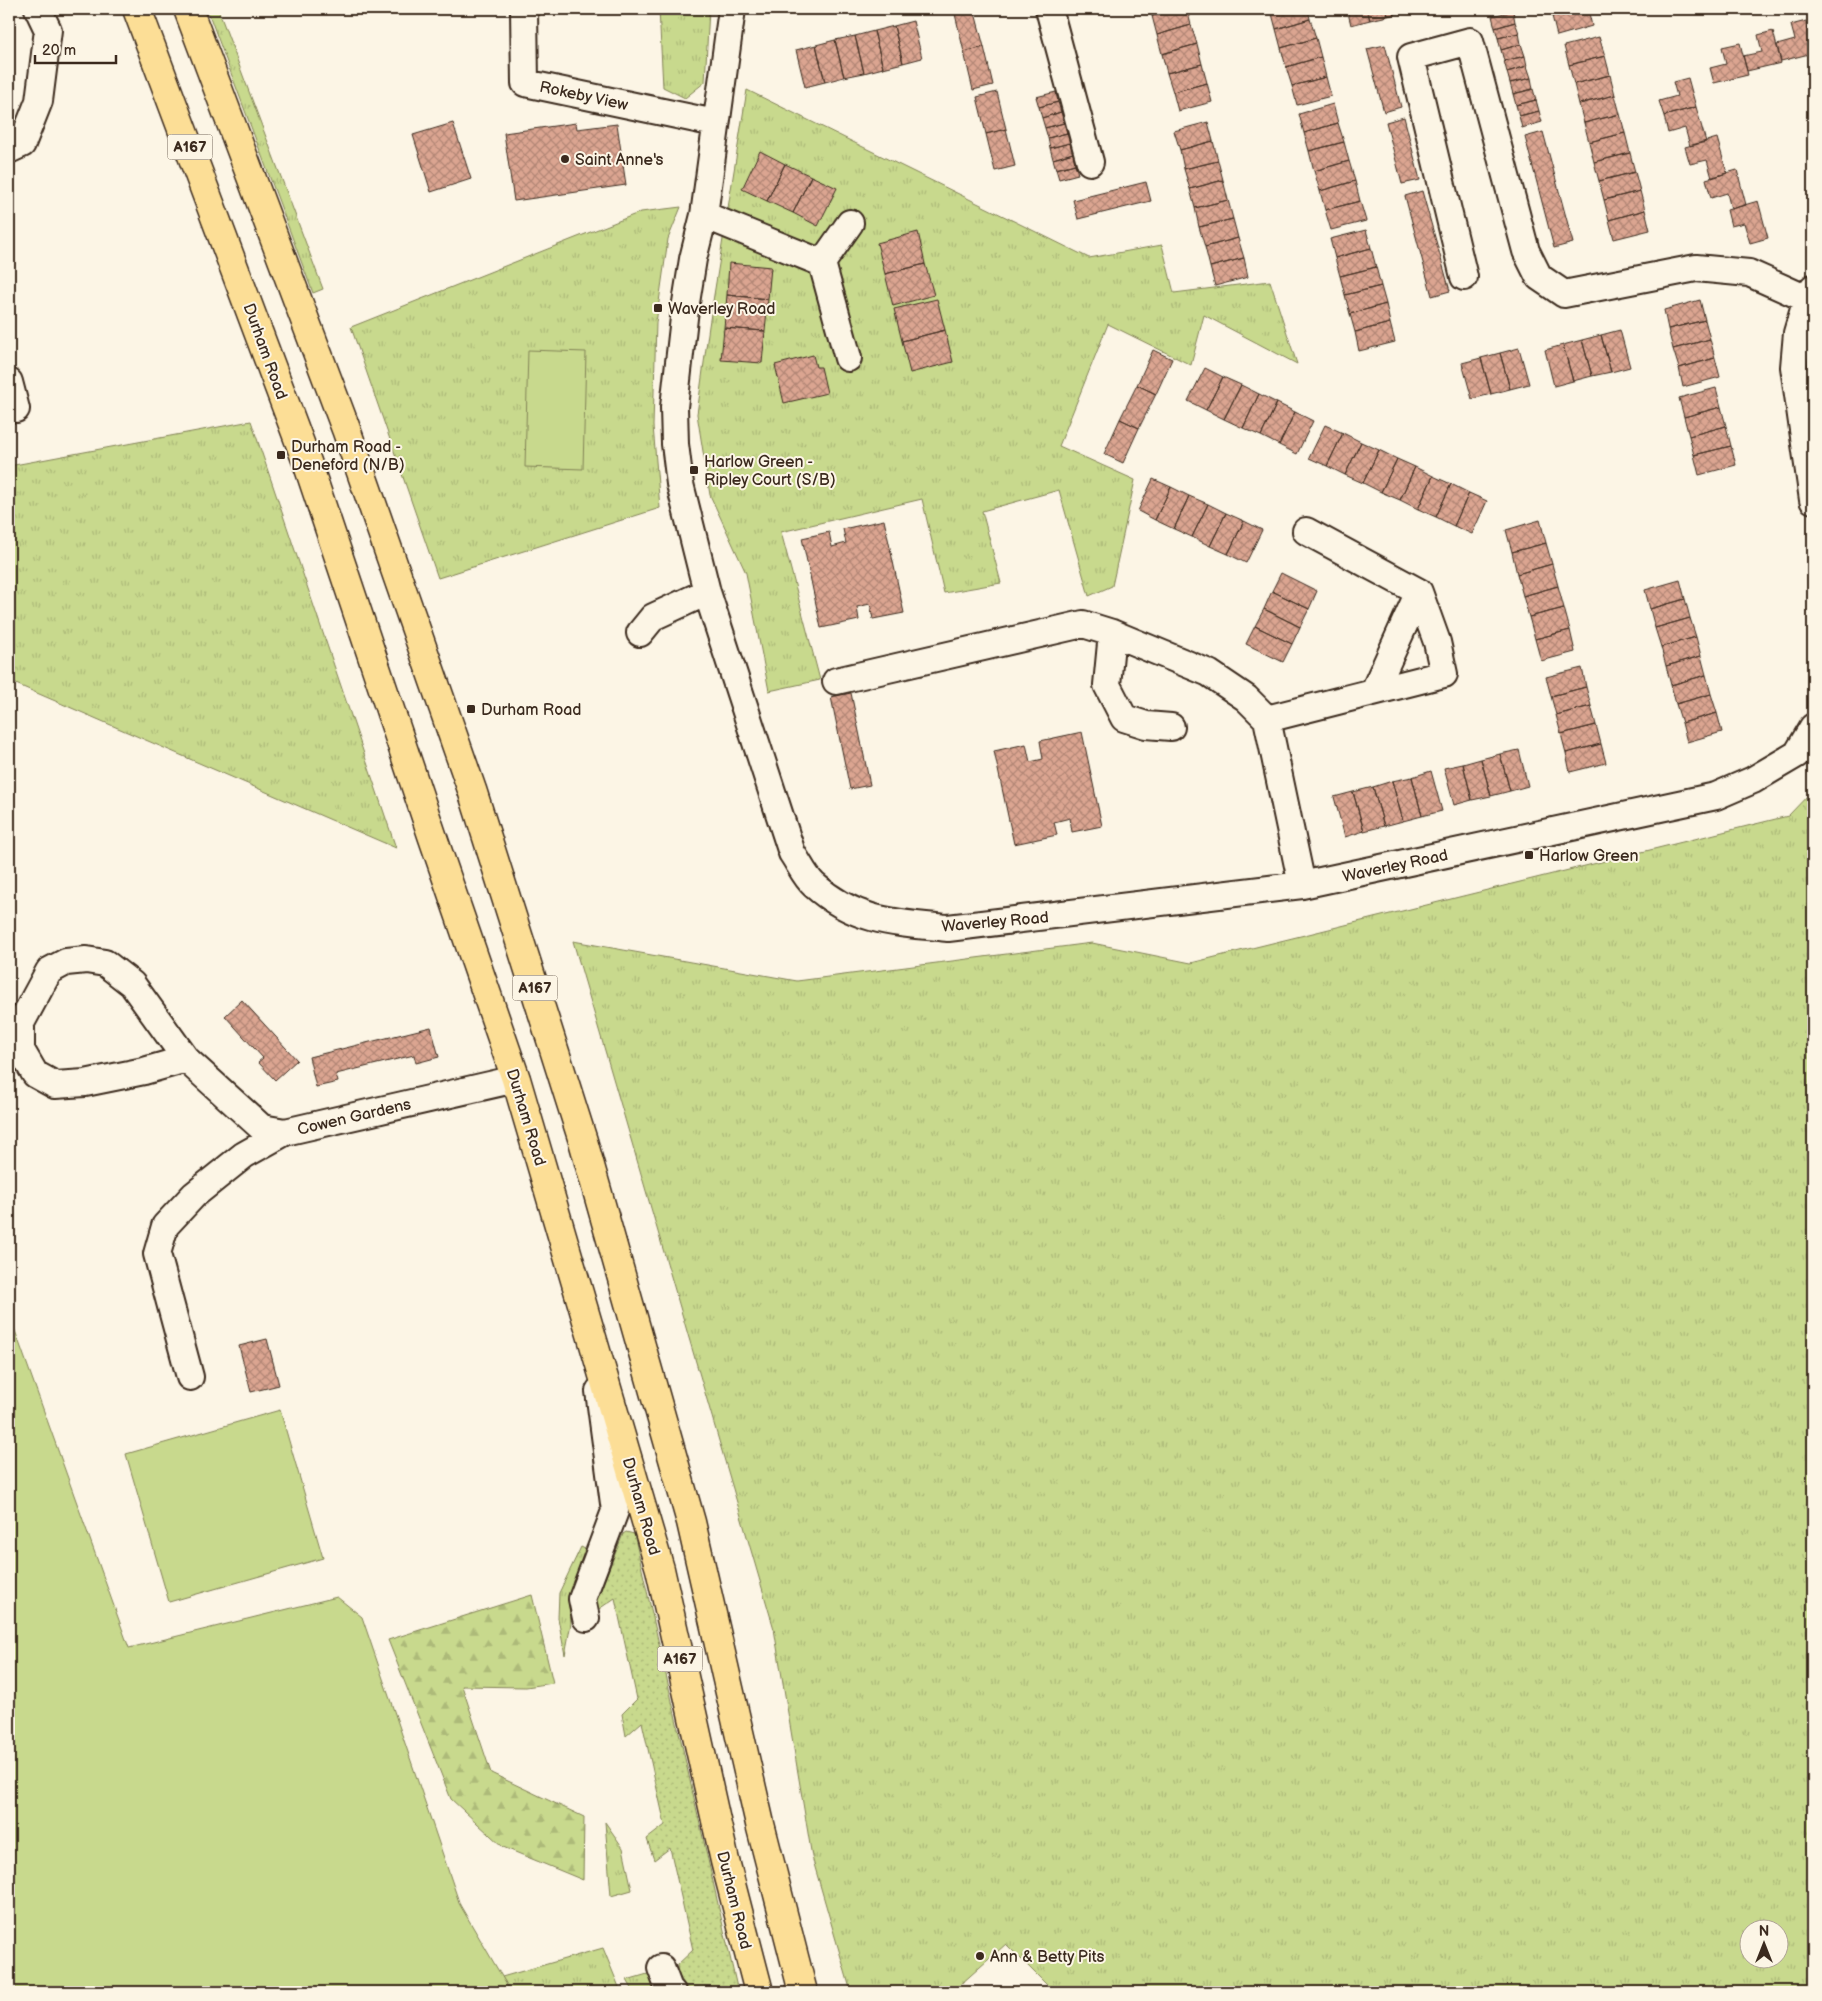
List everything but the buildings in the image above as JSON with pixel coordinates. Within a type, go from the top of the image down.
[{"type":"main road","points":[[131,9],[150,46]]},
{"type":"main road","name":"Durham Road","points":[[137,9],[184,129],[308,462],[432,835],[516,1079],[660,1570],[725,1861],[759,1992]]},
{"type":"main road","name":"A167","points":[[188,9],[346,429],[472,790],[583,1142],[691,1522],[762,1833],[803,1992]]},
{"type":"street","points":[[9,150],[22,144],[39,101],[48,30],[38,9]]},
{"type":"street","name":"Rokeby View","points":[[524,9],[525,83],[716,123]]},
{"type":"street","points":[[1049,9],[1090,162]]},
{"type":"street","name":"Waverley Road","points":[[739,10],[716,123],[704,215],[685,309],[674,407],[675,444],[680,484],[707,592],[792,853],[813,884],[848,910],[894,923],[948,928],[1302,885],[1716,796],[1753,780],[1797,754],[1813,727]]},
{"type":"street","points":[[1464,276],[1410,57],[1470,41],[1526,251],[1539,276],[1564,294],[1696,268],[1748,273],[1810,294],[1797,333],[1794,366],[1813,500]]},
{"type":"street","points":[[704,215],[822,263]]},
{"type":"street","points":[[848,358],[822,263],[850,222]]},
{"type":"street","points":[[9,382],[16,409]]},
{"type":"street","points":[[1267,719],[1444,674],[1437,642],[1418,592],[1306,531]]},
{"type":"street","points":[[640,633],[653,617],[707,592]]},
{"type":"street","points":[[1374,692],[1418,592]]},
{"type":"street","points":[[836,681],[1083,624],[1112,632],[1209,674],[1246,698],[1267,719],[1302,885]]},
{"type":"street","points":[[1112,632],[1107,685],[1124,718],[1146,725],[1172,727]]},
{"type":"street","name":"Cowen Gardens","points":[[186,1059],[136,1073],[85,1083],[55,1085],[35,1074],[21,1050],[21,1023],[49,971],[66,962],[86,960],[105,963],[132,984],[186,1059],[262,1128],[285,1132],[516,1079]]},
{"type":"street","points":[[190,1377],[157,1254],[165,1226],[194,1196],[244,1154],[285,1132]]},
{"type":"street","points":[[586,1618],[582,1599],[615,1511],[590,1328]]},
{"type":"street","points":[[661,1968],[672,1992]]},
{"type":"green space","points":[[207,9],[218,9],[323,289],[313,293]]},
{"type":"green space","points":[[659,9],[709,9],[705,82],[685,98],[663,87]]},
{"type":"green space","points":[[747,90],[1089,258],[1162,245],[1174,293],[1270,281],[1297,364],[1204,315],[1191,365],[1108,324],[1059,446],[1135,480],[1112,586],[1089,596],[1059,490],[982,511],[1001,583],[944,593],[922,499],[781,532],[820,680],[769,691],[746,573],[710,495],[697,414],[709,326]]},
{"type":"green space","points":[[681,207],[668,239],[656,323],[653,426],[660,508],[438,578],[351,327],[641,212]]},
{"type":"green space","points":[[528,350],[586,352],[583,469],[525,467]]},
{"type":"green space","points":[[251,421],[396,848],[9,681],[9,466]]},
{"type":"green space","points":[[1813,790],[1813,1992],[1054,1992],[1006,1944],[952,1992],[851,1992],[812,1857],[774,1629],[573,941],[797,981],[1092,943],[1191,963],[1788,816]]},
{"type":"green space","points":[[9,1314],[129,1648],[337,1597],[362,1617],[460,1905],[511,1992],[9,1992]]},
{"type":"green space","points":[[280,1410],[323,1558],[169,1602],[126,1454]]},
{"type":"green space","points":[[626,1532],[634,1534],[738,1992],[691,1992],[683,1983],[678,1973],[677,1965],[693,1950],[670,1848],[654,1860],[647,1839],[665,1825],[642,1722],[626,1736],[622,1714],[637,1699],[615,1598],[596,1611],[595,1604],[623,1534]]},
{"type":"green space","points":[[581,1547],[587,1550],[568,1596],[571,1623],[565,1655],[558,1618],[559,1593]]},
{"type":"green space","points":[[532,1595],[553,1683],[526,1687],[462,1686],[491,1773],[584,1817],[583,1880],[503,1847],[451,1799],[388,1640]]},
{"type":"green space","points":[[605,1822],[623,1848],[632,1890],[611,1896]]},
{"type":"green space","points":[[603,1948],[621,1992],[511,1992],[502,1977]]},
{"type":"green space","points":[[651,1973],[659,1992],[634,1992],[627,1980]]},
{"type":"place","name":"Saint Anne's","points":[[565,159]]},
{"type":"place","name":"Waverley Road","points":[[658,308]]},
{"type":"place","name":"Durham Road - Deneford (N/B)","points":[[281,455]]},
{"type":"place","name":"Harlow Green - Ripley Court (S/B)","points":[[694,470]]},
{"type":"place","name":"Durham Road","points":[[471,709]]},
{"type":"place","name":"Harlow Green","points":[[1529,855]]},
{"type":"place","name":"Ann & Betty Pits","points":[[980,1956]]}]
